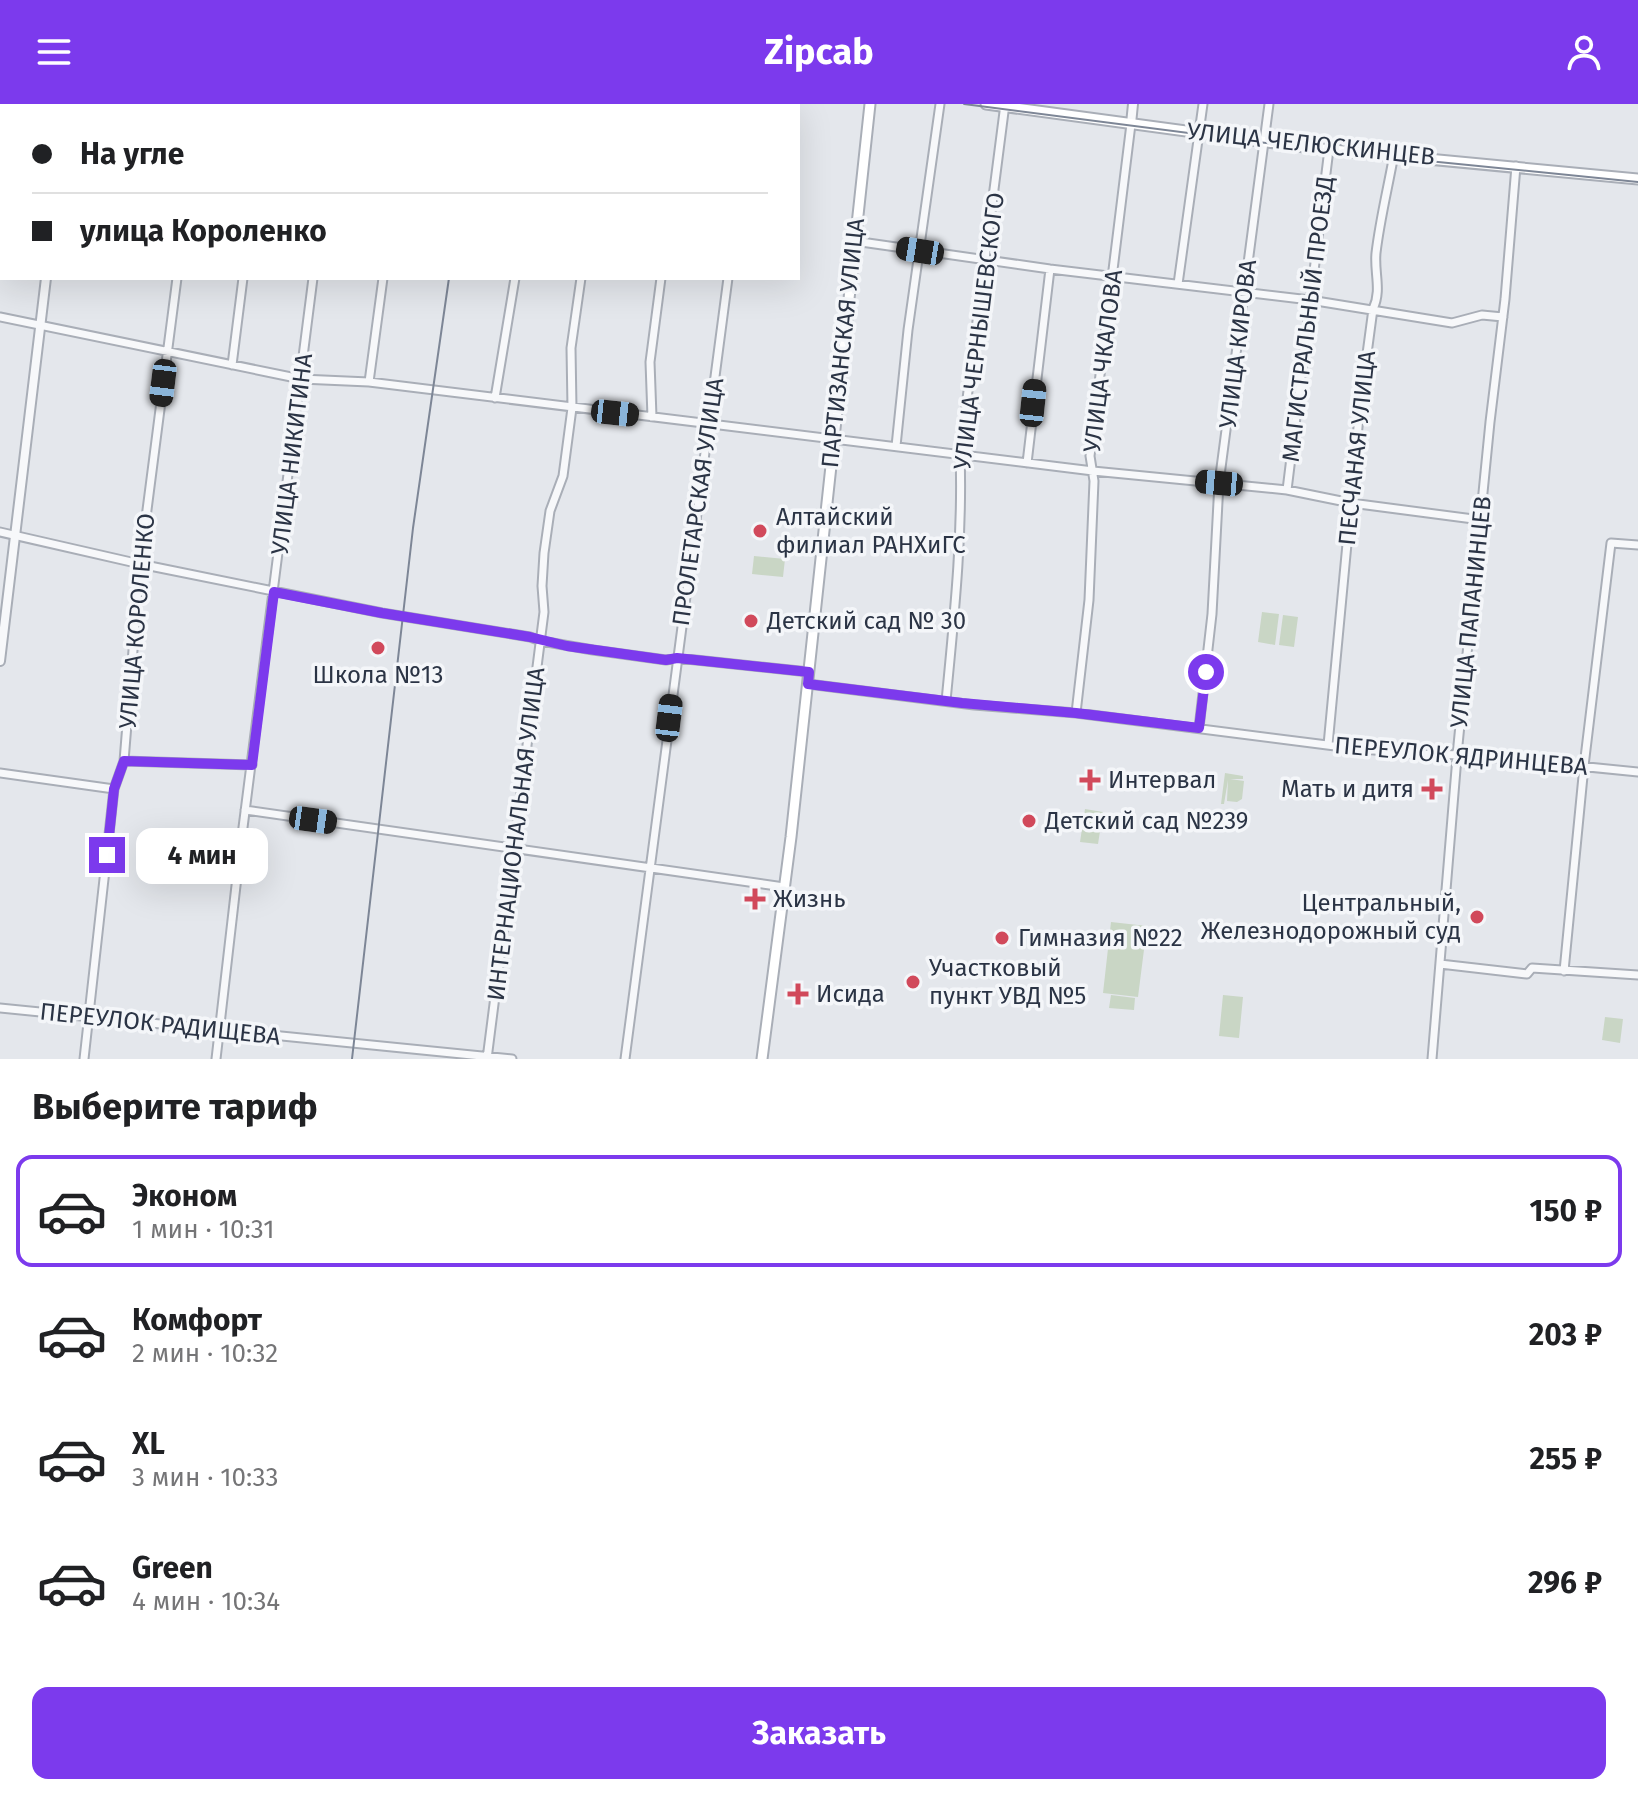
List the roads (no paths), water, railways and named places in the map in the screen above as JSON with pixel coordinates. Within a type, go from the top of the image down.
[{"type":"main road","name":"ПАРТИЗАНСКАЯ УЛИЦА","points":[[762,1059],[808,684],[870,104]]},
{"type":"main road","name":"УЛИЦА ЧЕЛЮСКИНЦЕВ","points":[[986,104],[1066,110],[1131,124],[1266,142],[1638,179]]},
{"type":"street","points":[[896,446],[940,104]]},
{"type":"street","name":"УЛИЦА ЧКАЛОВА","points":[[1076,713],[1089,600],[1093,471],[1090,456],[1133,104]]},
{"type":"street","points":[[1178,284],[1203,104]]},
{"type":"street","name":"УЛИЦА КИРОВА","points":[[1199,728],[1212,614],[1219,483],[1269,104]]},
{"type":"street","name":"УЛИЦА ЧЕРНЫШЕВСКОГО","points":[[946,701],[957,600],[962,492],[960,453],[1005,105]]},
{"type":"street","name":"МАГИСТРАЛЬНЫЙ ПРОЕЗД","points":[[1287,490],[1329,149]]},
{"type":"street","name":"ПЕСЧАНАЯ УЛИЦА","points":[[1328,745],[1351,503],[1373,309],[1379,282],[1375,259],[1383,201],[1390,186],[1394,154]]},
{"type":"street","name":"УЛИЦА ПАПАНИНЦЕВ","points":[[1432,1059],[1458,755],[1516,166]]},
{"type":"street","points":[[854,241],[1050,269],[1310,300],[1452,323],[1482,315],[1503,317]]},
{"type":"street","points":[[1027,463],[1050,269]]},
{"type":"street","points":[[0,661],[46,280]]},
{"type":"street","name":"УЛИЦА КОРОЛЕНКО","points":[[84,1059],[114,789],[124,761],[140,564],[177,280]]},
{"type":"street","points":[[232,365],[243,280]]},
{"type":"street","name":"УЛИЦА НИКИТИНА","points":[[216,1059],[313,280]]},
{"type":"street","points":[[369,382],[383,280]]},
{"type":"street","points":[[495,398],[515,280]]},
{"type":"street","name":"ИНТЕРНАЦИОНАЛЬНАЯ УЛИЦА","points":[[488,1058],[541,641],[544,553],[550,511],[563,476],[572,408],[571,348],[581,280]]},
{"type":"street","points":[[652,417],[650,362],[661,280]]},
{"type":"street","name":"ПРОЛЕТАРСКАЯ УЛИЦА","points":[[625,1059],[728,280]]},
{"type":"street","points":[[0,317],[301,379],[369,382],[1093,471],[1287,490],[1351,503],[1481,520]]},
{"type":"street","points":[[0,532],[274,592],[541,641],[651,658],[809,672]]},
{"type":"street","points":[[1564,971],[1584,766],[1611,543],[1638,545]]},
{"type":"street","name":"ПЕРЕУЛОК ЯДРИНЦЕВА","points":[[808,684],[1076,713],[1328,745],[1638,772]]},
{"type":"street","points":[[124,761],[252,765]]},
{"type":"street","points":[[0,773],[114,789]]},
{"type":"street","points":[[245,810],[784,887]]},
{"type":"street","points":[[1440,964],[1527,974],[1532,968],[1638,975]]},
{"type":"street","name":"ПЕРЕУЛОК РАДИЩЕВА","points":[[0,1008],[512,1059]]},
{"type":"tram line","points":[[964,104],[1328,151],[1638,182]]},
{"type":"tram line","points":[[352,1059],[413,528],[449,280]]},
{"type":"place","name":"Алтайский филиал РАНХиГС","points":[[760,531]]},
{"type":"place","name":"Детский сад № 30","points":[[751,621]]},
{"type":"place","name":"Школа №13","points":[[378,648]]},
{"type":"place","name":"Интервал","points":[[1090,780]]},
{"type":"place","name":"Мать и дитя","points":[[1432,789]]},
{"type":"place","name":"Детский сад №239","points":[[1029,821]]},
{"type":"place","name":"Жизнь","points":[[755,899]]},
{"type":"place","name":"Центральный, Железнодорожный суд","points":[[1477,917]]},
{"type":"place","name":"Гимназия №22","points":[[1002,938]]},
{"type":"place","name":"Участковый пункт УВД №5","points":[[913,982]]},
{"type":"place","name":"Исида","points":[[798,994]]}]
